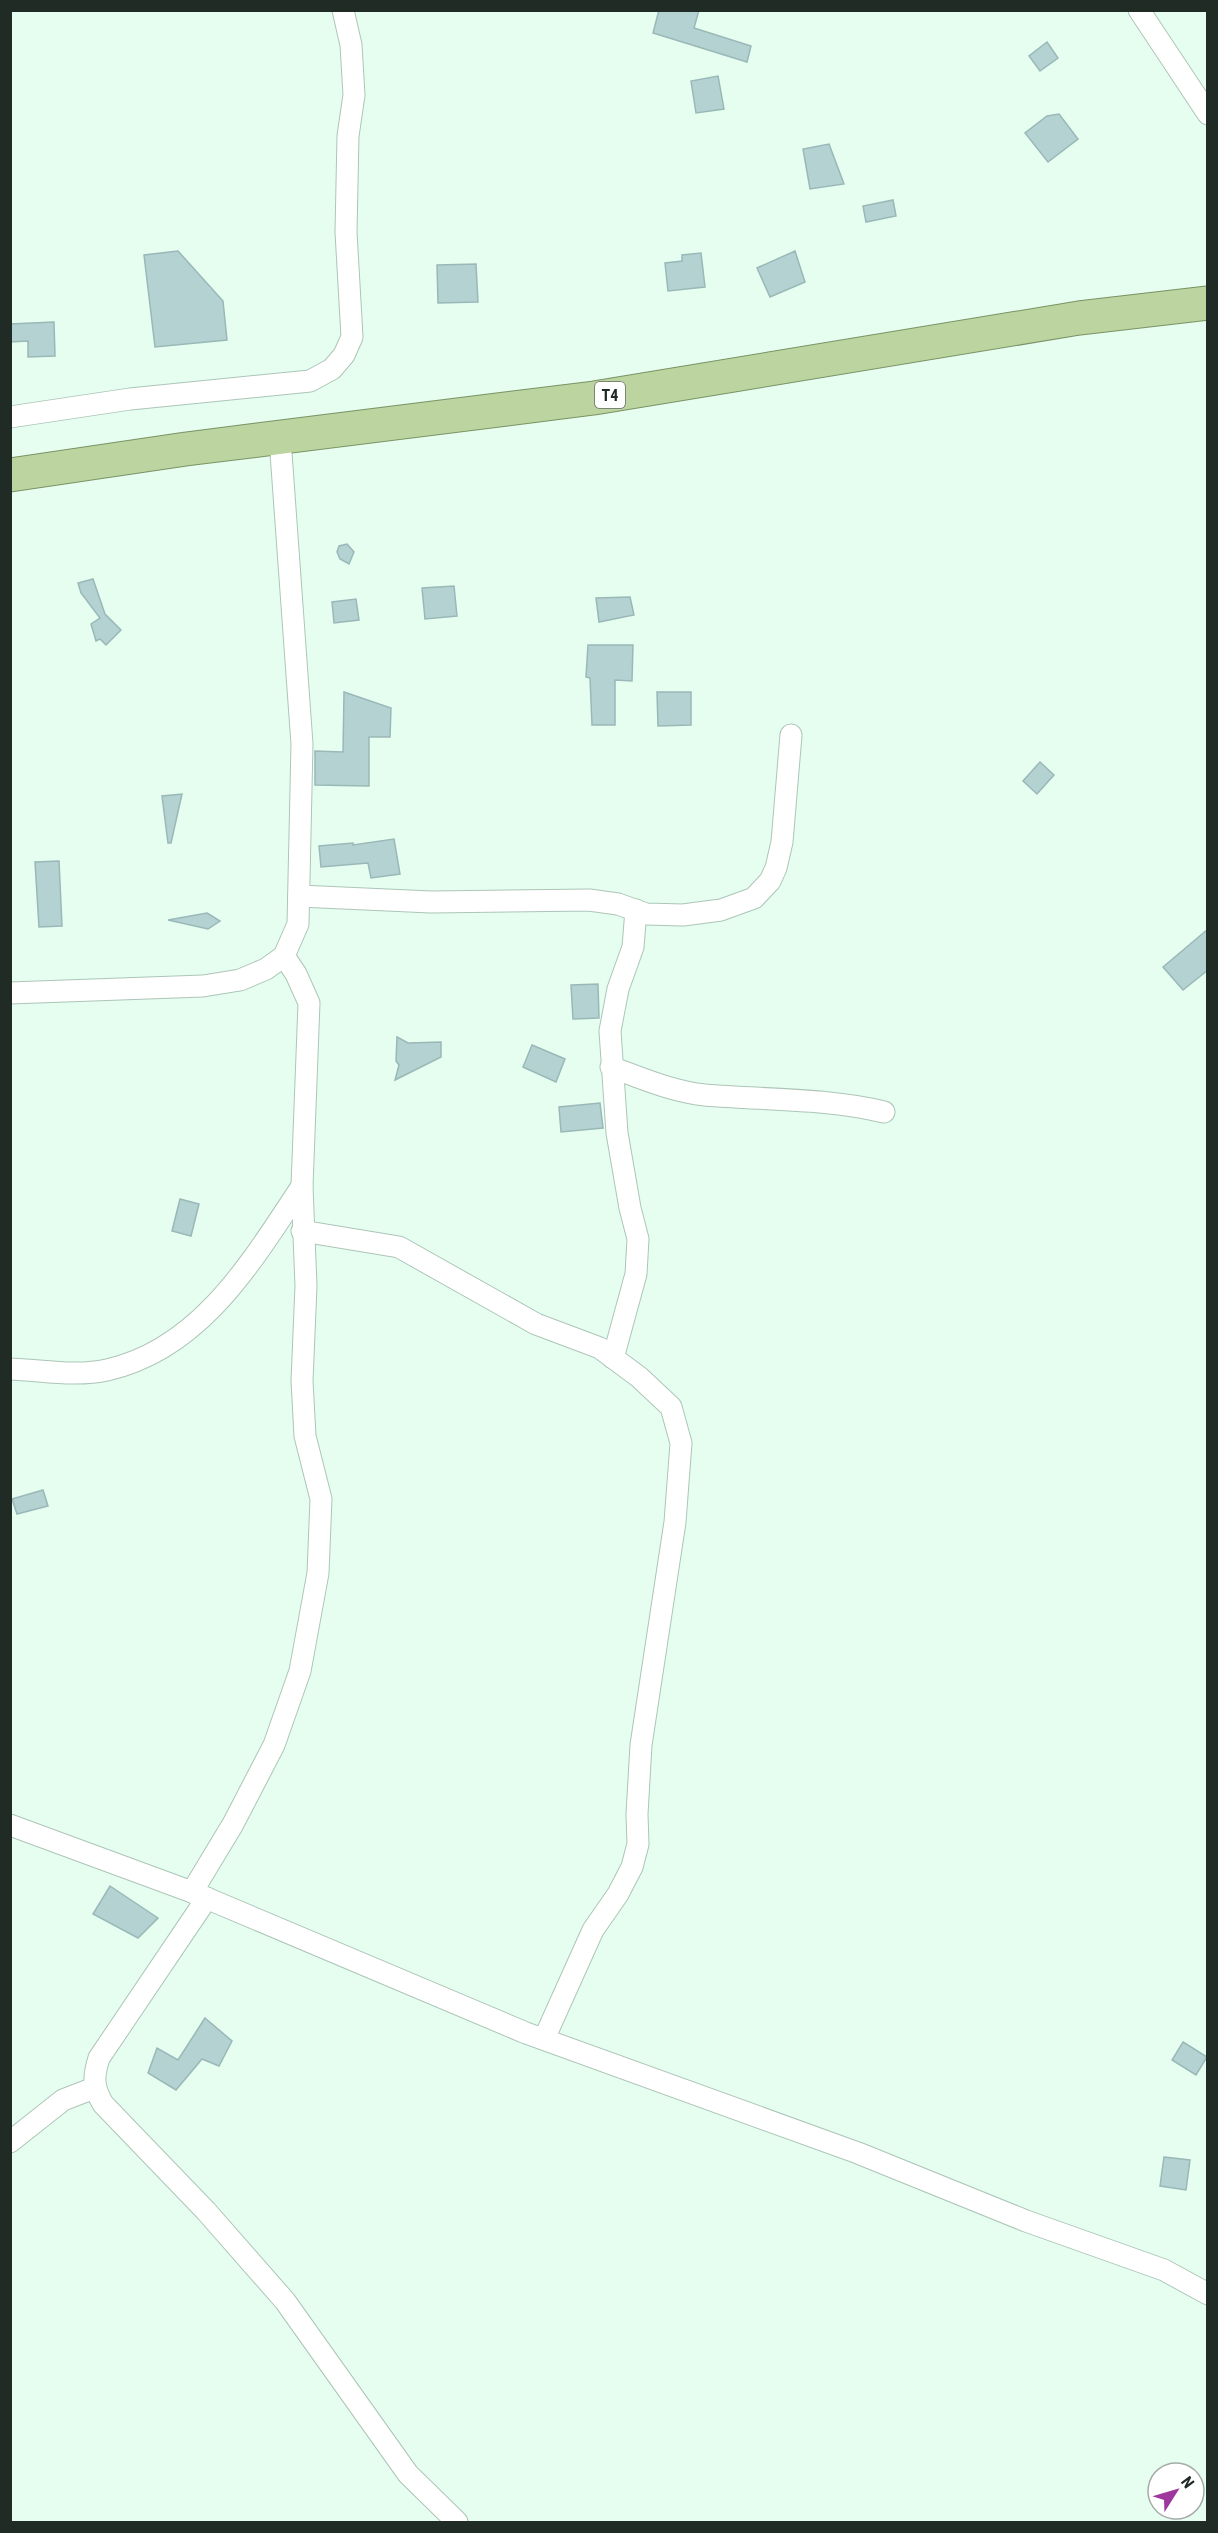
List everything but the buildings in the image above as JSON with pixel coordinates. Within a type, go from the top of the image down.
[{"type":"highway","name":"T4","points":[[10,475],[186,449],[594,398],[1079,318],[1208,303]]},
{"type":"street","points":[[10,417],[130,399],[310,381],[332,369],[345,355],[352,337],[346,232],[348,136],[354,95],[351,45],[343,10]]},
{"type":"street","points":[[1139,10],[1208,114]]},
{"type":"street","points":[[10,993],[202,986],[240,980],[267,969],[284,956],[298,924],[302,744],[280,439]]},
{"type":"street","points":[[299,896],[431,902],[590,900],[618,904],[646,914],[683,915],[721,910],[754,898],[763,891],[776,868],[782,842],[791,735]]},
{"type":"street","points":[[613,1358],[636,1274],[638,1239],[630,1208],[617,1133],[610,1031],[618,989],[633,947],[636,910]]},
{"type":"street","points":[[284,956],[296,974],[309,1003],[302,1186],[306,1286],[302,1381],[305,1436],[321,1499],[318,1573],[300,1671],[274,1745],[199,1895],[99,2058],[94,2074],[94,2088],[103,2104],[206,2211],[285,2301],[408,2474],[458,2523]]},
{"type":"street","points":[[611,1068],[647,1081],[702,1095],[854,1105],[884,1112]]},
{"type":"street","points":[[10,1369],[53,1373],[106,1370],[158,1353],[190,1330],[227,1294],[302,1186]]},
{"type":"street","points":[[303,1231],[399,1246],[536,1324],[600,1348],[639,1377],[671,1407],[681,1443],[675,1522],[641,1745],[636,1851],[632,1867],[618,1894],[593,1930],[573,1970],[544,2039]]},
{"type":"street","points":[[10,1825],[199,1895],[544,2039],[858,2153],[1026,2221],[1164,2270],[1208,2294]]},
{"type":"street","points":[[10,2142],[63,2100],[94,2088]]}]
